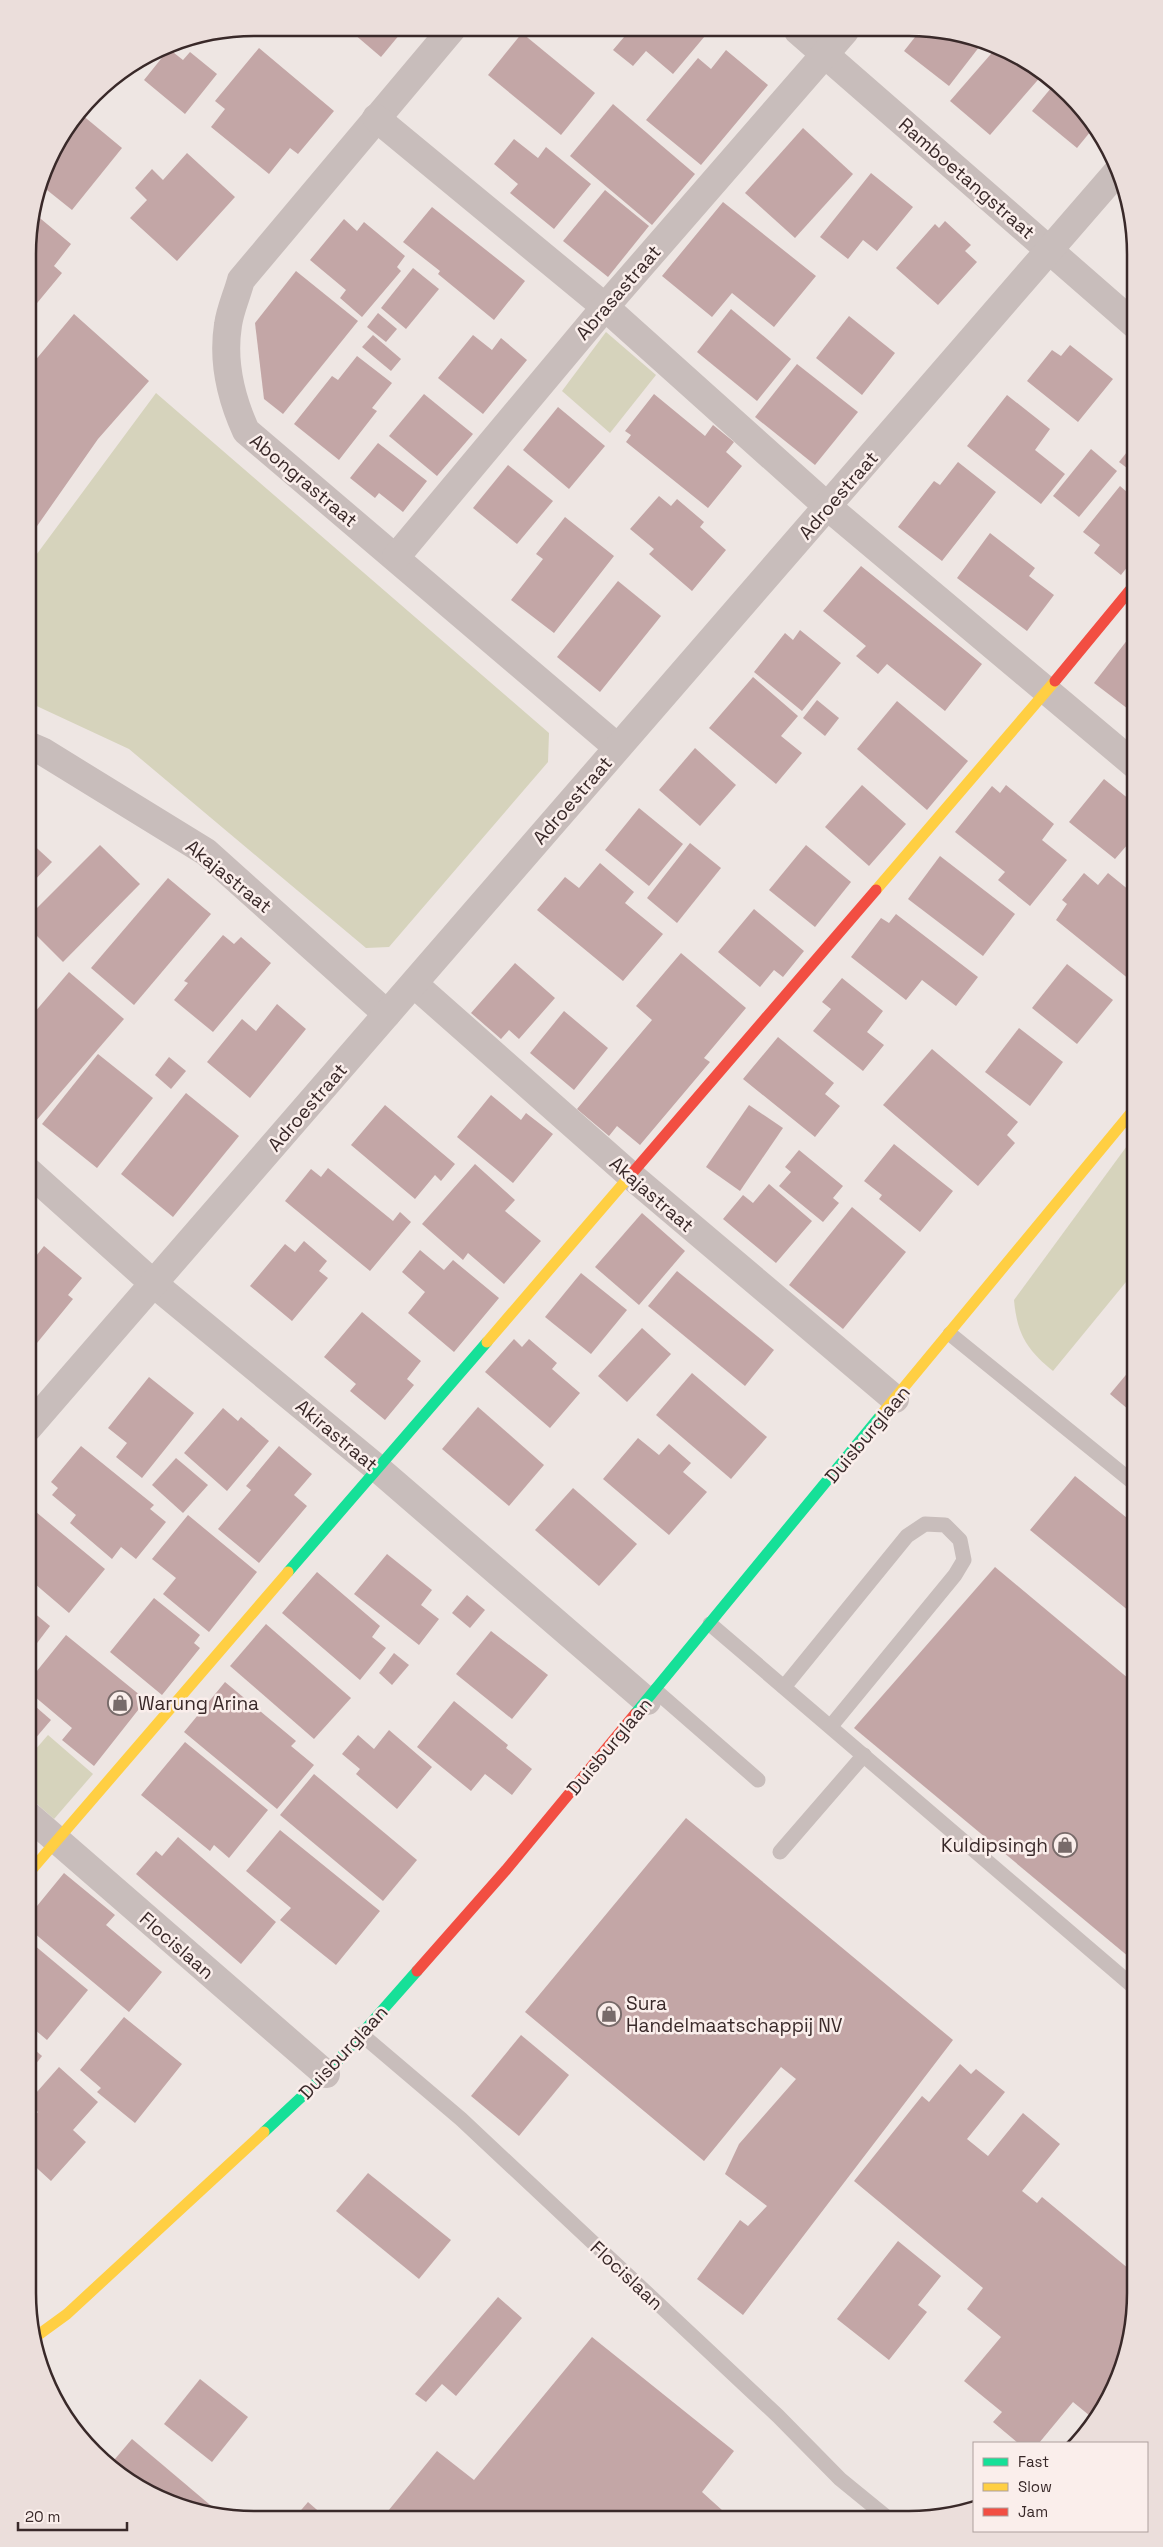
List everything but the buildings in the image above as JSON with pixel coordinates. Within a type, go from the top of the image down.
[{"type":"street","name":"Abongrastraat","points":[[446,36],[241,280],[228,325],[226,362],[232,401],[246,432],[396,557],[617,747]]},
{"type":"street","name":"Ramboetangstraat","points":[[804,36],[1127,317]]},
{"type":"street","name":"Abrasastraat","points":[[396,557],[605,307],[841,36]]},
{"type":"street","points":[[376,118],[605,307],[828,507],[1048,690],[1127,759]]},
{"type":"street","name":"Adroestraat","points":[[36,1419],[1112,177]]},
{"type":"street","points":[[36,1865],[629,1174],[1048,690],[1127,594]]},
{"type":"street","name":"Akajastraat","points":[[36,756],[206,852],[387,1014]]},
{"type":"street","name":"Akajastraat","points":[[414,984],[629,1174],[895,1399]]},
{"type":"street","name":"Duisburglaan","points":[[40,2334],[67,2314],[326,2074],[506,1870],[1127,1118]]},
{"type":"street","name":"Akirastraat","points":[[36,1177],[154,1284],[651,1696]]},
{"type":"street","name":"Flocislaan","points":[[36,1822],[326,2074]]},
{"type":"lane","points":[[950,1334],[1127,1478]]},
{"type":"lane","points":[[784,1687],[907,1536],[925,1524],[945,1526],[960,1540],[964,1560],[960,1568],[830,1726]]},
{"type":"lane","points":[[710,1624],[1127,1981]]},
{"type":"lane","points":[[651,1696],[758,1780]]},
{"type":"lane","points":[[780,1852],[864,1755]]},
{"type":"lane","name":"Flocislaan","points":[[361,2034],[461,2119],[778,2416],[840,2479],[879,2511]]},
{"type":"shaded area","points":[[606,332],[656,375],[610,433],[562,391]]},
{"type":"shaded area","points":[[156,393],[549,733],[548,762],[389,947],[366,948],[129,749],[36,706],[36,555]]},
{"type":"shaded area","points":[[1127,1146],[1127,1281],[1053,1371],[1036,1356],[1025,1340],[1015,1312],[1014,1300]]},
{"type":"shaded area","points":[[48,1735],[93,1774],[54,1819],[36,1803],[36,1749]]},
{"type":"traffic: fast","points":[[288,1572],[487,1342]]},
{"type":"traffic: fast","points":[[635,1714],[881,1415]]},
{"type":"traffic: fast","points":[[264,2132],[326,2074],[417,1971]]},
{"type":"traffic: slow","points":[[876,890],[1055,681]]},
{"type":"traffic: slow","points":[[881,1415],[1127,1118]]},
{"type":"traffic: slow","points":[[487,1342],[634,1171]]},
{"type":"traffic: slow","points":[[36,1865],[288,1572]]},
{"type":"traffic: slow","points":[[40,2334],[67,2314],[264,2132]]},
{"type":"traffic: jam","points":[[1055,681],[1127,594]]},
{"type":"traffic: jam","points":[[634,1171],[876,890]]},
{"type":"traffic: jam","points":[[417,1971],[506,1870],[635,1714]]},
{"type":"place","name":"Warung Arina","points":[[120,1703]]},
{"type":"place","name":"Kuldipsingh","points":[[1065,1845]]},
{"type":"place","name":"Sura Handelmaatschappij NV","points":[[609,2014]]}]
